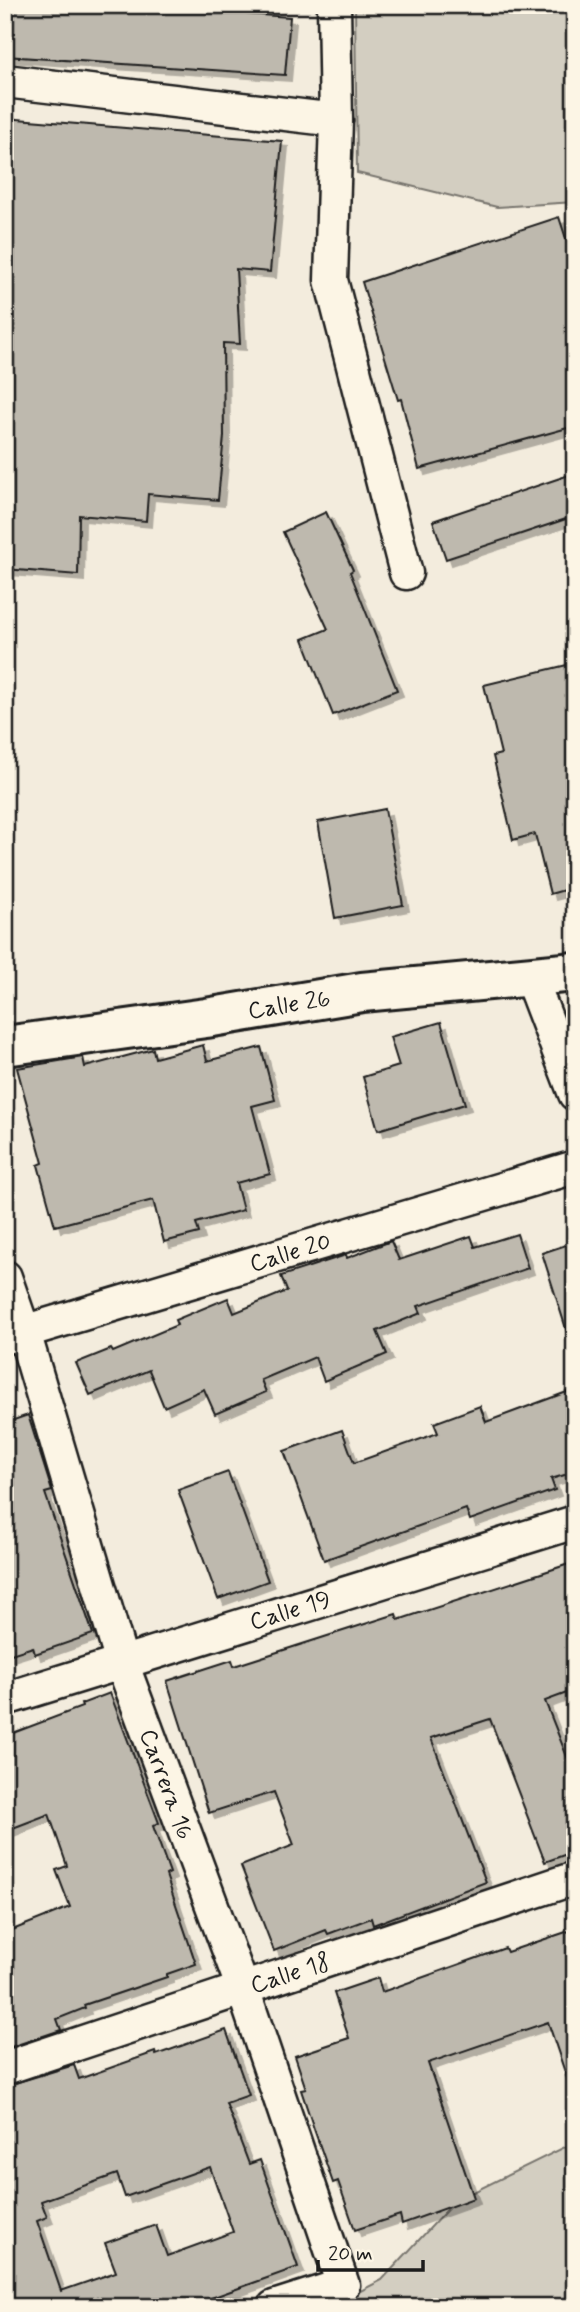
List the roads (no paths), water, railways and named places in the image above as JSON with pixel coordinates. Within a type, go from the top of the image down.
[{"type":"street","points":[[334,5],[336,120],[331,279],[406,573]]},
{"type":"street","points":[[5,81],[336,120]]},
{"type":"street","name":"Calle 26","points":[[5,1046],[206,1018],[362,992],[575,972]]},
{"type":"street","points":[[530,976],[575,1094]]},
{"type":"street","name":"Calle 20","points":[[15,1334],[575,1167]]},
{"type":"street","name":"Carrera 16","points":[[5,1277],[15,1334],[122,1663],[243,1989],[343,2286],[274,2307]]},
{"type":"street","name":"Calle 19","points":[[5,1699],[575,1522]]},
{"type":"street","name":"Calle 18","points":[[5,2068],[575,1878]]}]
